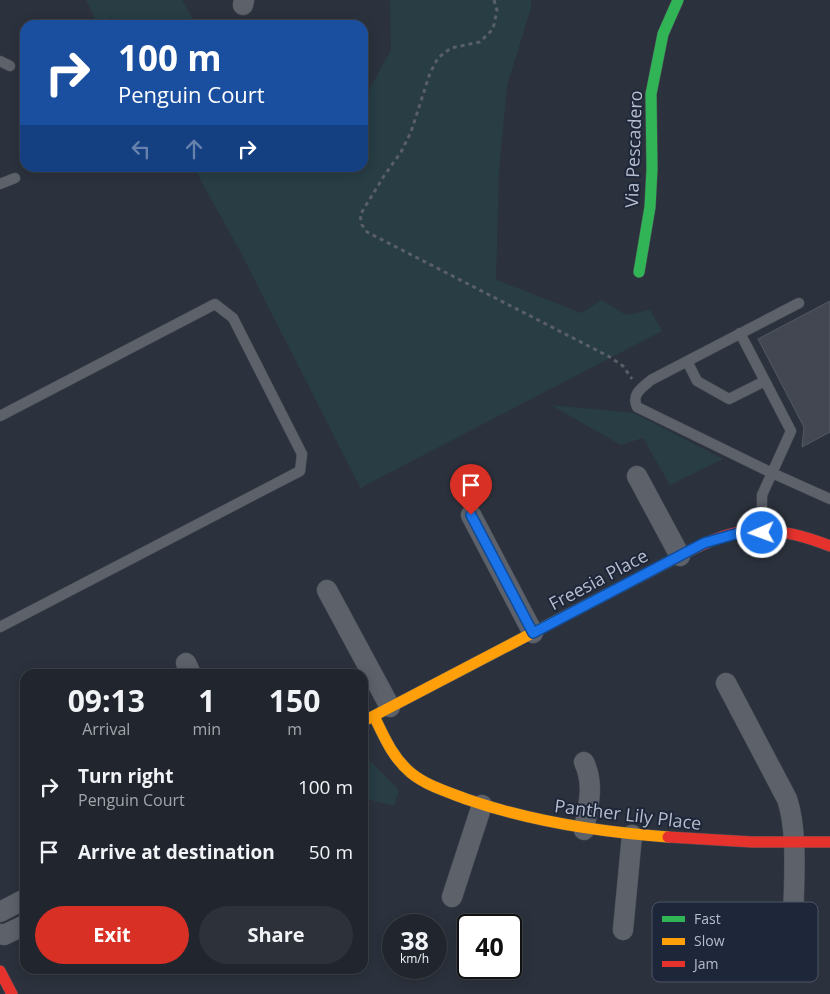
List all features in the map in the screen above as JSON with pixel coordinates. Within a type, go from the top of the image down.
[{"type":"street","name":"Via Pescadero","points":[[639,272],[650,207],[652,168],[651,94],[663,34],[678,0]]},
{"type":"street","points":[[638,476],[680,556]]},
{"type":"street","points":[[471,515],[533,633]]},
{"type":"street","name":"Freesia Place","points":[[368,719],[704,543],[742,532],[776,533],[816,540],[830,546]]},
{"type":"street","points":[[327,590],[363,669]]},
{"type":"street","points":[[368,680],[382,711]]},
{"type":"street","points":[[726,683],[792,812],[794,902]]},
{"type":"street","name":"Panther Lily Place","points":[[382,711],[393,753],[406,768],[428,784],[482,805],[584,830],[711,841],[794,844],[830,842]]},
{"type":"street","points":[[584,762],[590,774],[591,788],[584,830]]},
{"type":"street","points":[[452,897],[482,805]]},
{"type":"street","points":[[623,930],[632,835]]},
{"type":"street","points":[[0,912],[20,902]]},
{"type":"street","points":[[0,934],[4,935],[20,927]]},
{"type":"street","points":[[0,972],[12,994]]},
{"type":"lane","points":[[0,184],[15,178]]},
{"type":"lane","points":[[799,303],[650,380],[636,394],[634,401],[637,407],[830,499]]},
{"type":"lane","points":[[0,416],[215,304],[233,318],[302,454],[300,471],[0,627]]},
{"type":"lane","points":[[740,333],[791,431],[762,495],[762,533]]},
{"type":"lane","points":[[687,361],[697,381],[729,399],[765,381]]},
{"type":"path","points":[[494,0],[497,10],[493,29],[480,42],[451,48],[438,58],[430,73],[411,132],[401,152],[360,215],[362,225],[367,232],[608,356],[623,366],[634,380],[636,394]]},
{"type":"shaded area","points":[[86,0],[182,0],[193,20],[114,20],[112,17],[106,20],[96,20]]},
{"type":"shaded area","points":[[390,0],[531,0],[531,8],[507,86],[499,170],[496,280],[582,313],[601,300],[626,315],[650,310],[662,331],[361,489],[241,253],[196,172],[368,172],[368,92],[391,50]]},
{"type":"shaded area","points":[[551,405],[634,413],[723,459],[670,485],[643,438],[621,445]]},
{"type":"shaded area","points":[[368,759],[399,790],[394,806],[368,799]]},
{"type":"building","points":[[830,301],[830,432],[802,447],[804,427],[758,339]]},
{"type":"traffic: fast","points":[[639,272],[650,207],[652,169],[651,94],[663,34],[678,0]]},
{"type":"traffic: slow","points":[[368,719],[672,560]]},
{"type":"traffic: slow","points":[[374,716],[381,732],[399,761],[417,778],[438,788],[491,807],[541,820],[591,829],[668,837]]},
{"type":"traffic: jam","points":[[672,560],[721,537],[750,531],[786,533],[809,538],[830,546]]},
{"type":"traffic: jam","points":[[668,837],[752,842],[830,842]]},
{"type":"traffic: jam","points":[[0,971],[12,994]]},
{"type":"route","points":[[471,515],[533,633],[704,543],[742,532],[762,533]]}]
